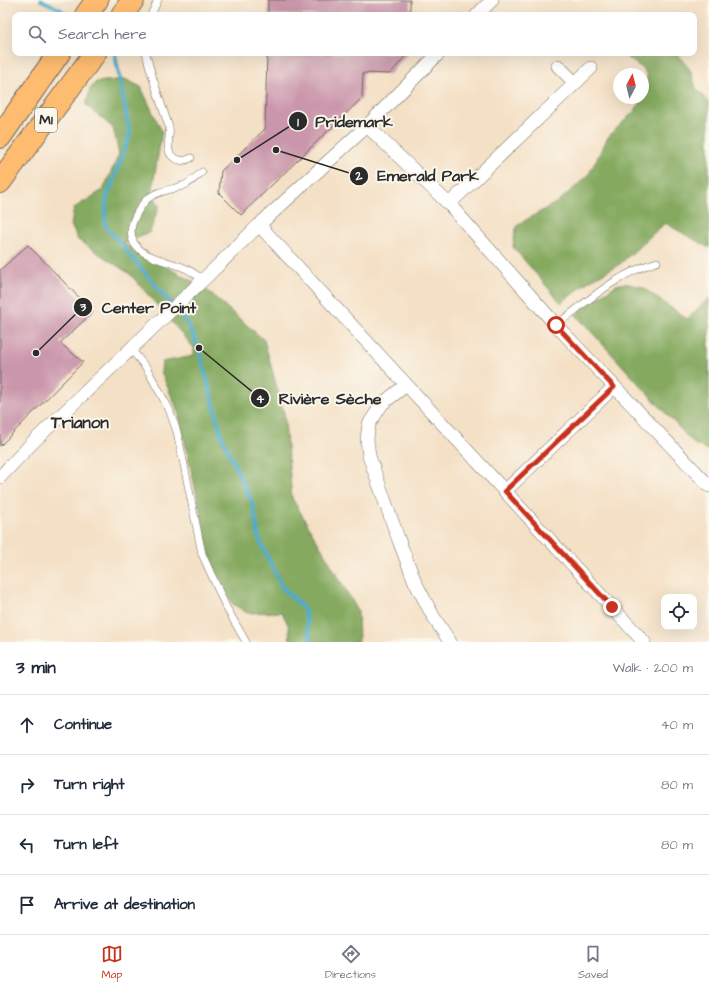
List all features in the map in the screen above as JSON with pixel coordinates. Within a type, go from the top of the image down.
[{"type":"highway","points":[[88,12],[97,0]]},
{"type":"highway","points":[[124,12],[133,0]]},
{"type":"highway","name":"M1","points":[[0,137],[57,56]]},
{"type":"highway","name":"M1","points":[[0,182],[92,56]]},
{"type":"street","points":[[480,12],[492,0]]},
{"type":"street","points":[[0,477],[32,443],[259,225],[367,126],[436,56]]},
{"type":"street","points":[[558,66],[575,83]]},
{"type":"street","points":[[449,204],[591,68]]},
{"type":"street","points":[[367,126],[449,204],[556,325],[708,484]]},
{"type":"street","points":[[259,225],[406,386],[644,642]]},
{"type":"street","points":[[406,386],[382,404],[369,424],[367,439],[369,456],[415,582],[433,616],[450,642]]},
{"type":"street","points":[[505,491],[614,387]]},
{"type":"lane","points":[[152,12],[158,0]]},
{"type":"lane","points":[[147,56],[149,68],[169,128],[169,151],[178,160],[185,161],[191,158]]},
{"type":"lane","points":[[199,284],[186,269],[152,258],[139,249],[133,240],[131,230],[133,220],[147,199],[161,192],[184,185],[202,172]]},
{"type":"lane","points":[[556,325],[620,277],[642,266],[657,262]]},
{"type":"lane","points":[[131,349],[147,369],[170,409],[177,432],[202,554],[226,607],[246,642]]},
{"type":"green space","points":[[625,56],[678,56],[691,71],[696,88],[709,102],[709,248],[665,223],[620,264],[589,281],[561,303],[513,247],[515,231],[519,224],[559,201],[588,176],[608,137],[640,104],[649,104],[649,68],[642,68]]},
{"type":"green space","points":[[125,79],[141,87],[162,132],[152,191],[159,206],[150,232],[123,243],[203,287],[264,340],[284,413],[292,498],[358,611],[359,642],[290,642],[289,627],[282,612],[247,613],[233,604],[212,564],[178,411],[161,372],[162,362],[194,356],[194,348],[130,274],[78,240],[71,225],[74,208],[103,190],[119,154],[113,128],[86,105],[90,89],[96,82]]},
{"type":"green space","points":[[625,283],[642,287],[687,319],[709,298],[709,450],[695,445],[575,314],[616,285]]},
{"type":"building","points":[[268,0],[410,0],[410,12],[268,12]]},
{"type":"building","points":[[267,56],[405,56],[390,74],[363,73],[362,98],[241,215],[219,193],[221,171],[265,129]]},
{"type":"building","points":[[28,245],[93,312],[60,343],[83,362],[0,446],[0,270]]},
{"type":"waterway","points":[[41,0],[64,12]]},
{"type":"waterway","points":[[115,56],[130,134],[106,200],[105,225],[187,323],[199,348],[222,437],[253,505],[259,539],[282,587],[304,609],[311,642]]},
{"type":"place","name":"Emerald Park","points":[[276,150]]},
{"type":"place","name":"Pridemark","points":[[237,160]]},
{"type":"place","name":"Rivière Sèche","points":[[199,348]]},
{"type":"place","name":"Center Point","points":[[36,353]]},
{"type":"district","name":"Trianon","points":[[80,423]]},
{"type":"route","points":[[556,325],[614,387],[505,491],[612,607]]}]
